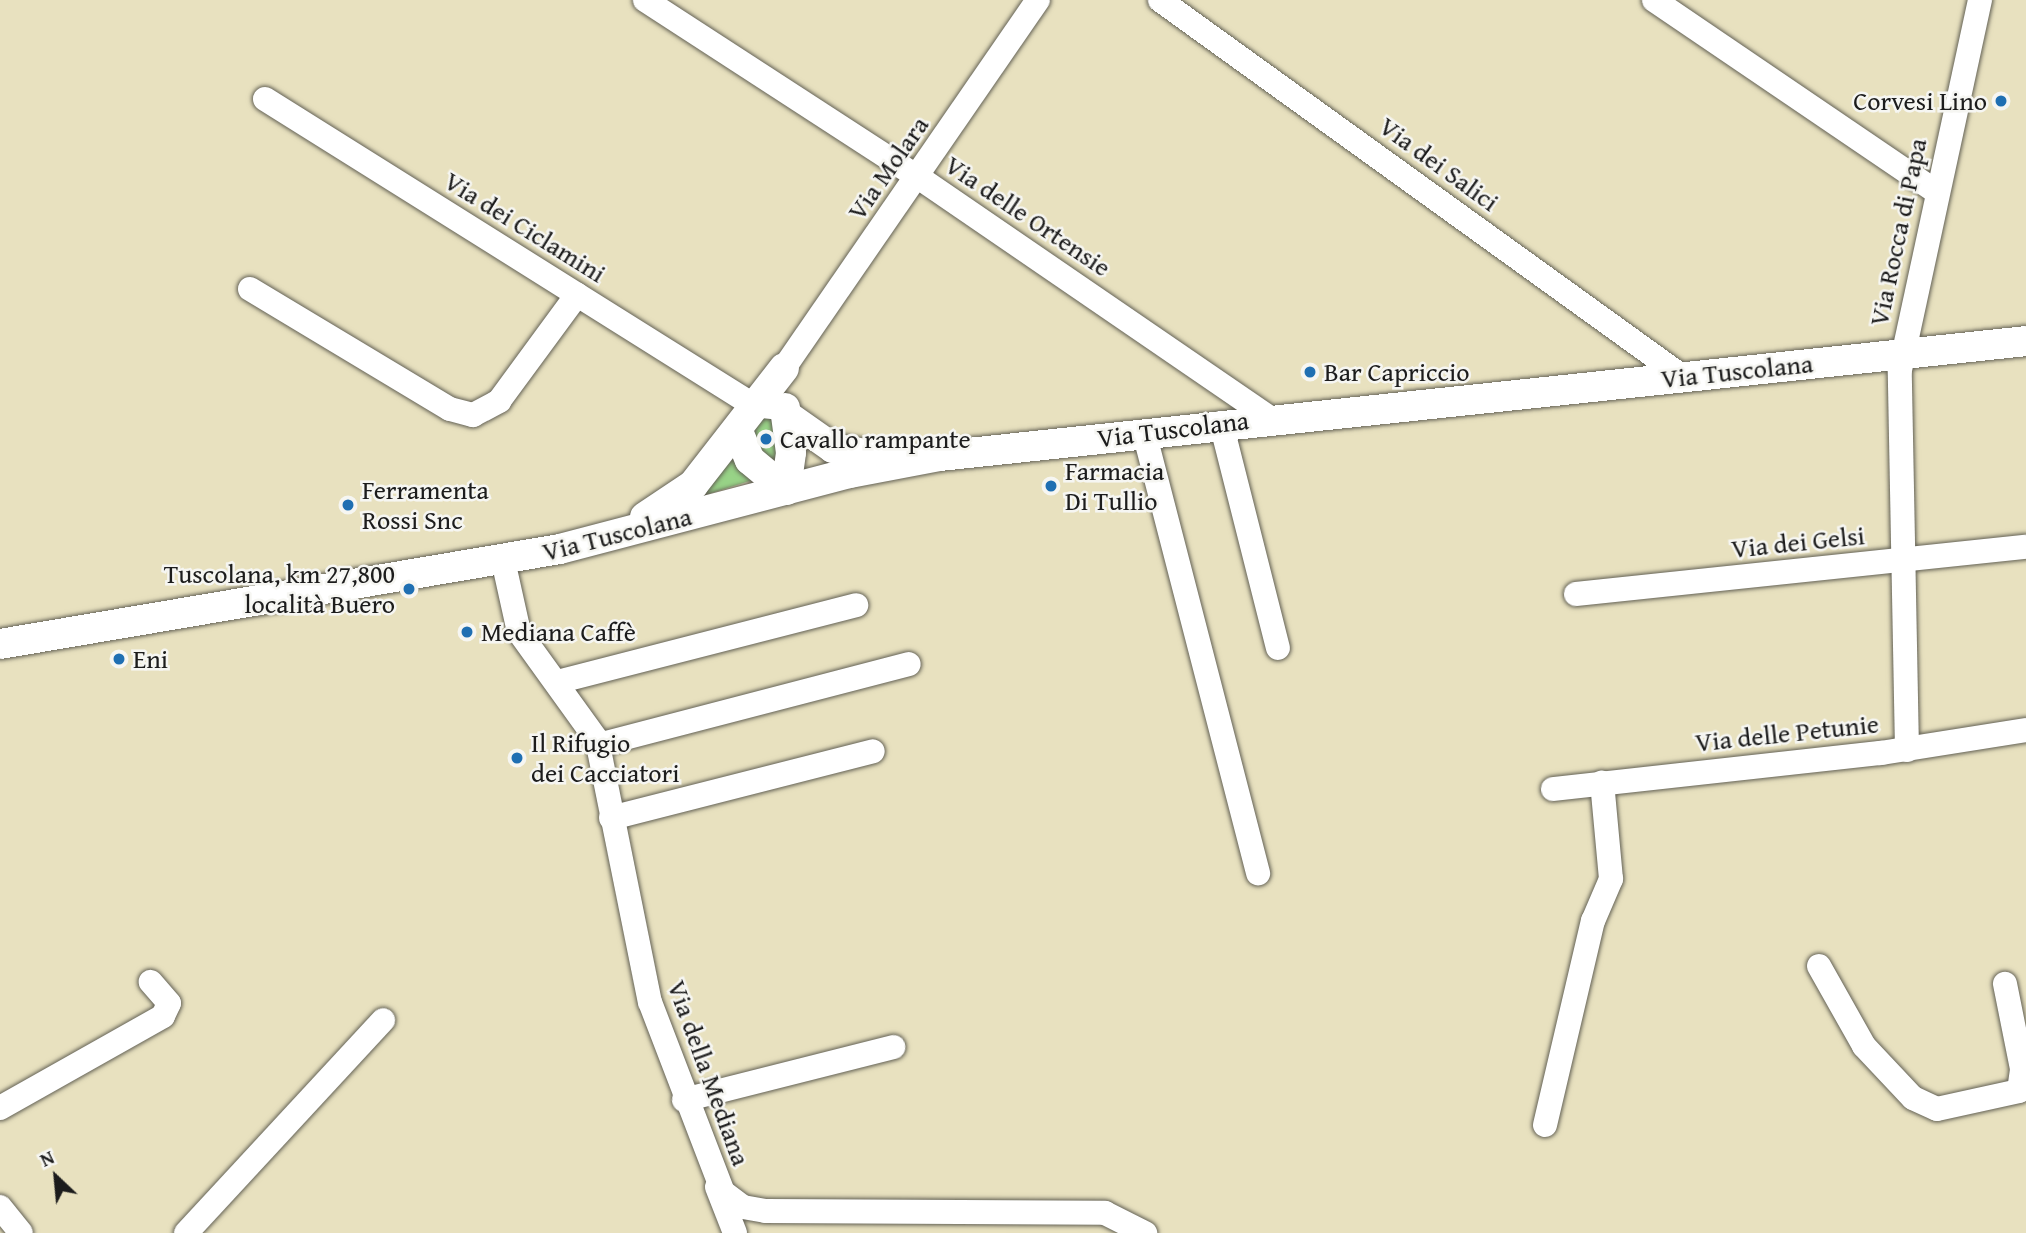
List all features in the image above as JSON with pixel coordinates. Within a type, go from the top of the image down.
[{"type":"main road","name":"Via Tuscolana","points":[[0,644],[560,550],[786,490],[908,461],[1269,417],[2026,341]]},
{"type":"main road","points":[[560,550],[675,500],[738,431],[753,405],[784,368]]},
{"type":"main road","points":[[784,368],[791,453],[786,490]]},
{"type":"main road","points":[[786,415],[832,448],[908,461]]},
{"type":"main road","points":[[738,431],[750,460],[786,490]]},
{"type":"street","name":"Via delle Ortensie","points":[[645,0],[918,177],[1269,417]]},
{"type":"street","name":"Via Molara","points":[[784,368],[1038,0]]},
{"type":"street","name":"Via dei Salici","points":[[1160,0],[1683,377]]},
{"type":"street","points":[[1654,0],[1936,192]]},
{"type":"street","name":"Via Rocca di Papa","points":[[1907,750],[1901,561],[1902,354],[1980,0]]},
{"type":"street","name":"Via dei Ciclamini","points":[[265,99],[753,405],[786,415]]},
{"type":"street","points":[[250,289],[450,409],[473,415],[499,401],[577,295]]},
{"type":"street","points":[[1221,423],[1278,648]]},
{"type":"street","points":[[1144,432],[1258,874]]},
{"type":"street","name":"Via dei Gelsi","points":[[1576,594],[2026,547]]},
{"type":"street","name":"Via della Mediana","points":[[503,560],[515,625],[557,682],[598,746],[643,976],[684,1100],[716,1183],[732,1201],[757,1211],[1105,1213],[1145,1233]]},
{"type":"street","points":[[557,682],[856,605]]},
{"type":"street","points":[[598,746],[909,664]]},
{"type":"street","name":"Via delle Petunie","points":[[1553,789],[1907,750],[2026,730]]},
{"type":"street","points":[[611,818],[873,751]]},
{"type":"street","points":[[1545,1125],[1593,921],[1611,879],[1602,782]]},
{"type":"street","points":[[1818,966],[1859,1040],[1929,1108],[1953,1109],[2019,1091],[2022,1069],[2019,1016],[2005,984]]},
{"type":"street","points":[[0,1108],[163,1016],[169,1003],[151,982]]},
{"type":"street","points":[[186,1233],[383,1029],[204,1233]]},
{"type":"street","points":[[684,1100],[893,1047]]},
{"type":"street","points":[[716,1183],[735,1233]]},
{"type":"street","points":[[0,1207],[20,1233]]},
{"type":"green space","points":[[764,412],[779,419],[778,470],[764,464],[750,426]]},
{"type":"green space","points":[[733,449],[759,478],[696,498]]},
{"type":"place","name":"Corvesi Lino","points":[[2001,101]]},
{"type":"place","name":"Bar Capriccio","points":[[1310,372]]},
{"type":"place","name":"Cavallo rampante","points":[[766,439]]},
{"type":"place","name":"Farmacia Di Tullio","points":[[1051,486]]},
{"type":"place","name":"Ferramenta Rossi Snc","points":[[348,505]]},
{"type":"place","name":"Tuscolana, km 27,800 località Buero","points":[[409,589]]},
{"type":"place","name":"Mediana Caffè","points":[[467,632]]},
{"type":"place","name":"Eni","points":[[119,659]]},
{"type":"place","name":"Il Rifugio dei Cacciatori","points":[[517,758]]}]
